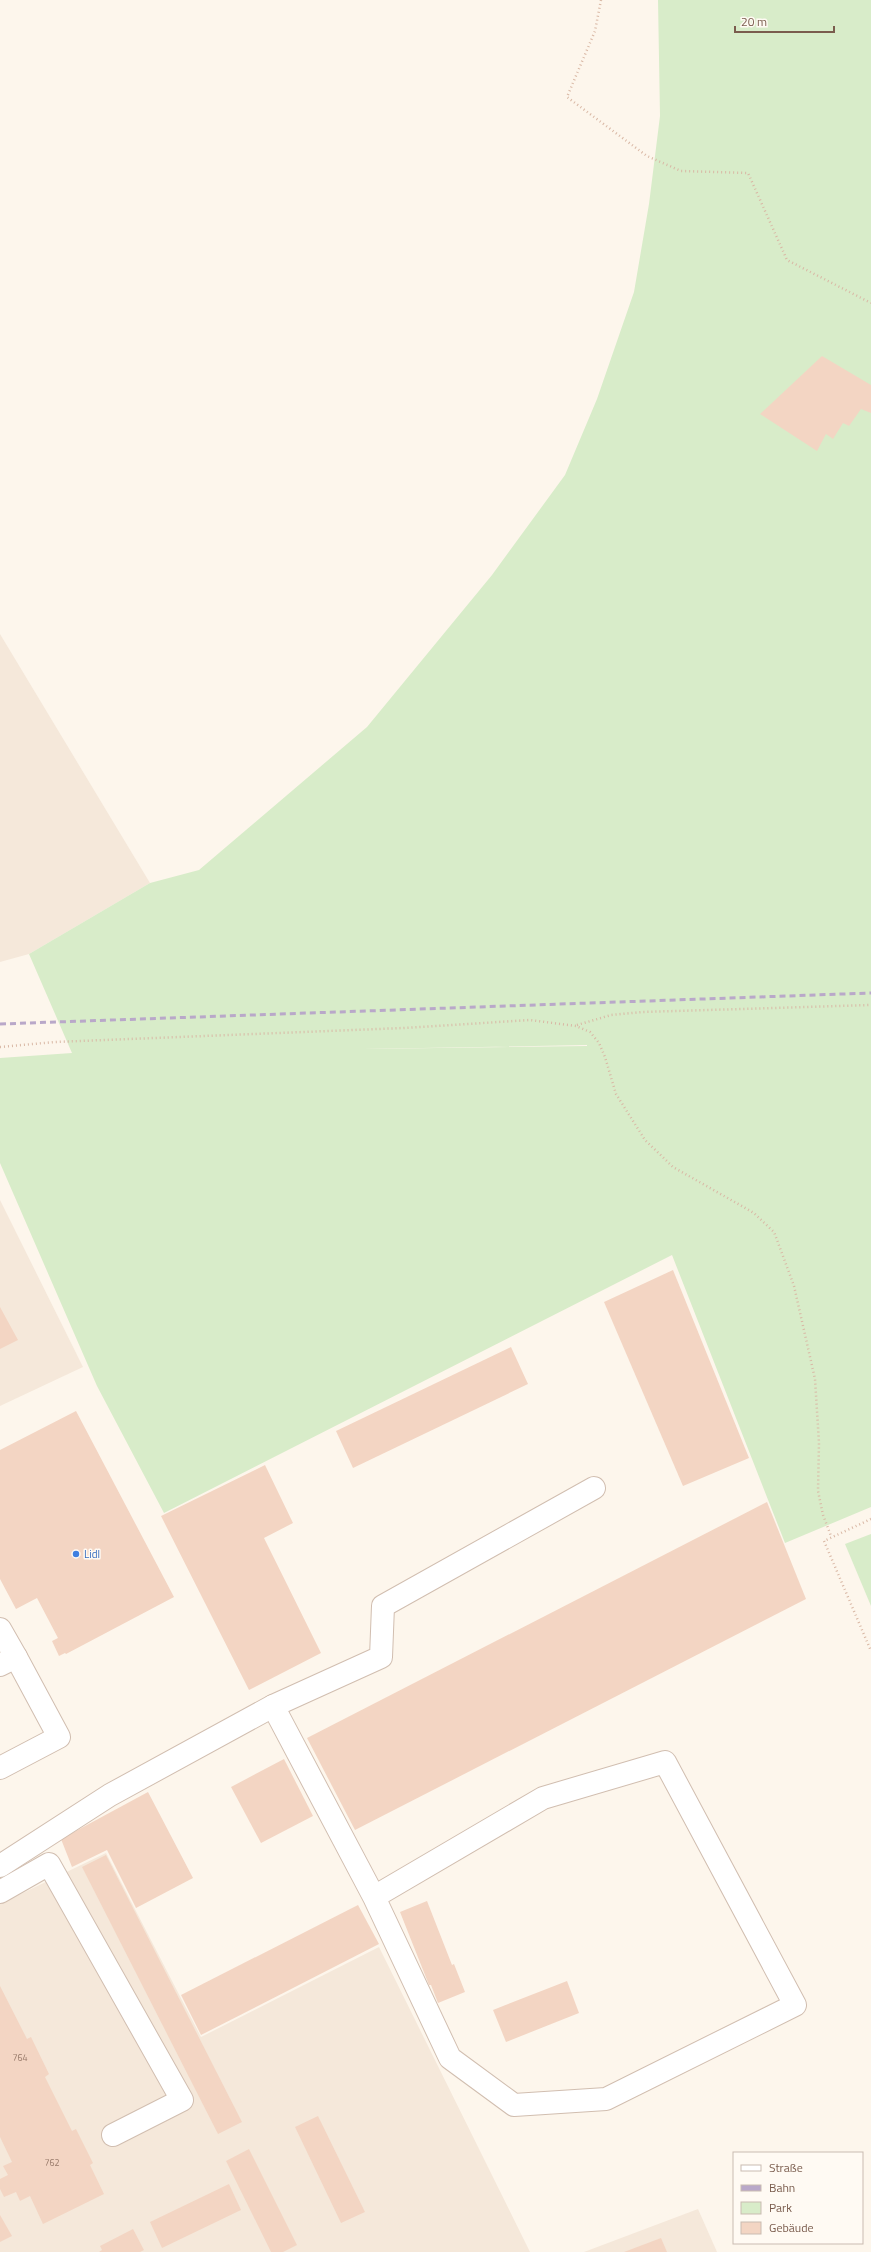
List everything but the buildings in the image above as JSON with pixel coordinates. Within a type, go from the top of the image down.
[{"type":"lane","points":[[0,1866],[110,1795],[273,1706],[381,1657],[383,1606],[594,1488]]},
{"type":"lane","points":[[0,1629],[8,1661],[59,1736],[0,1768]]},
{"type":"lane","points":[[273,1706],[374,1897],[450,2058],[514,2105],[606,2099],[796,2005],[665,1762],[543,1798],[374,1897]]},
{"type":"lane","points":[[0,1892],[49,1864],[182,2100],[113,2135]]},
{"type":"path","points":[[601,0],[595,31],[567,97],[648,156],[681,171],[748,173],[787,260],[871,302]]},
{"type":"path","points":[[576,1026],[611,1015],[643,1012],[871,1005]]},
{"type":"path","points":[[0,1047],[55,1042],[403,1028],[530,1020],[576,1026],[590,1032],[599,1043],[616,1094],[645,1140],[673,1167],[754,1213],[774,1232],[794,1286],[815,1379],[819,1443],[818,1491],[823,1515],[831,1536]]},
{"type":"path","points":[[871,1519],[831,1536],[824,1541],[871,1651]]},
{"type":"shaded area","points":[[0,634],[150,883],[29,954],[0,962]]},
{"type":"shaded area","points":[[0,1200],[83,1367],[0,1406]]},
{"type":"shaded area","points":[[106,1853],[201,2037],[379,1947],[530,2252],[0,2252],[0,1904]]},
{"type":"shaded area","points":[[698,2209],[717,2252],[584,2252]]},
{"type":"green space","points":[[658,0],[871,0],[871,1507],[785,1543],[672,1255],[164,1513],[97,1386],[0,1163],[0,1058],[72,1053],[29,954],[150,883],[199,870],[367,727],[492,575],[565,475],[597,399],[634,292],[649,204],[660,116]],"holes":[[[587,1045],[587,1046],[364,1049]]]},
{"type":"green space","points":[[871,1534],[871,1606],[845,1544]]},
{"type":"railway","points":[[0,1024],[871,993]]},
{"type":"place","name":"Lidl","points":[[76,1554]]}]
